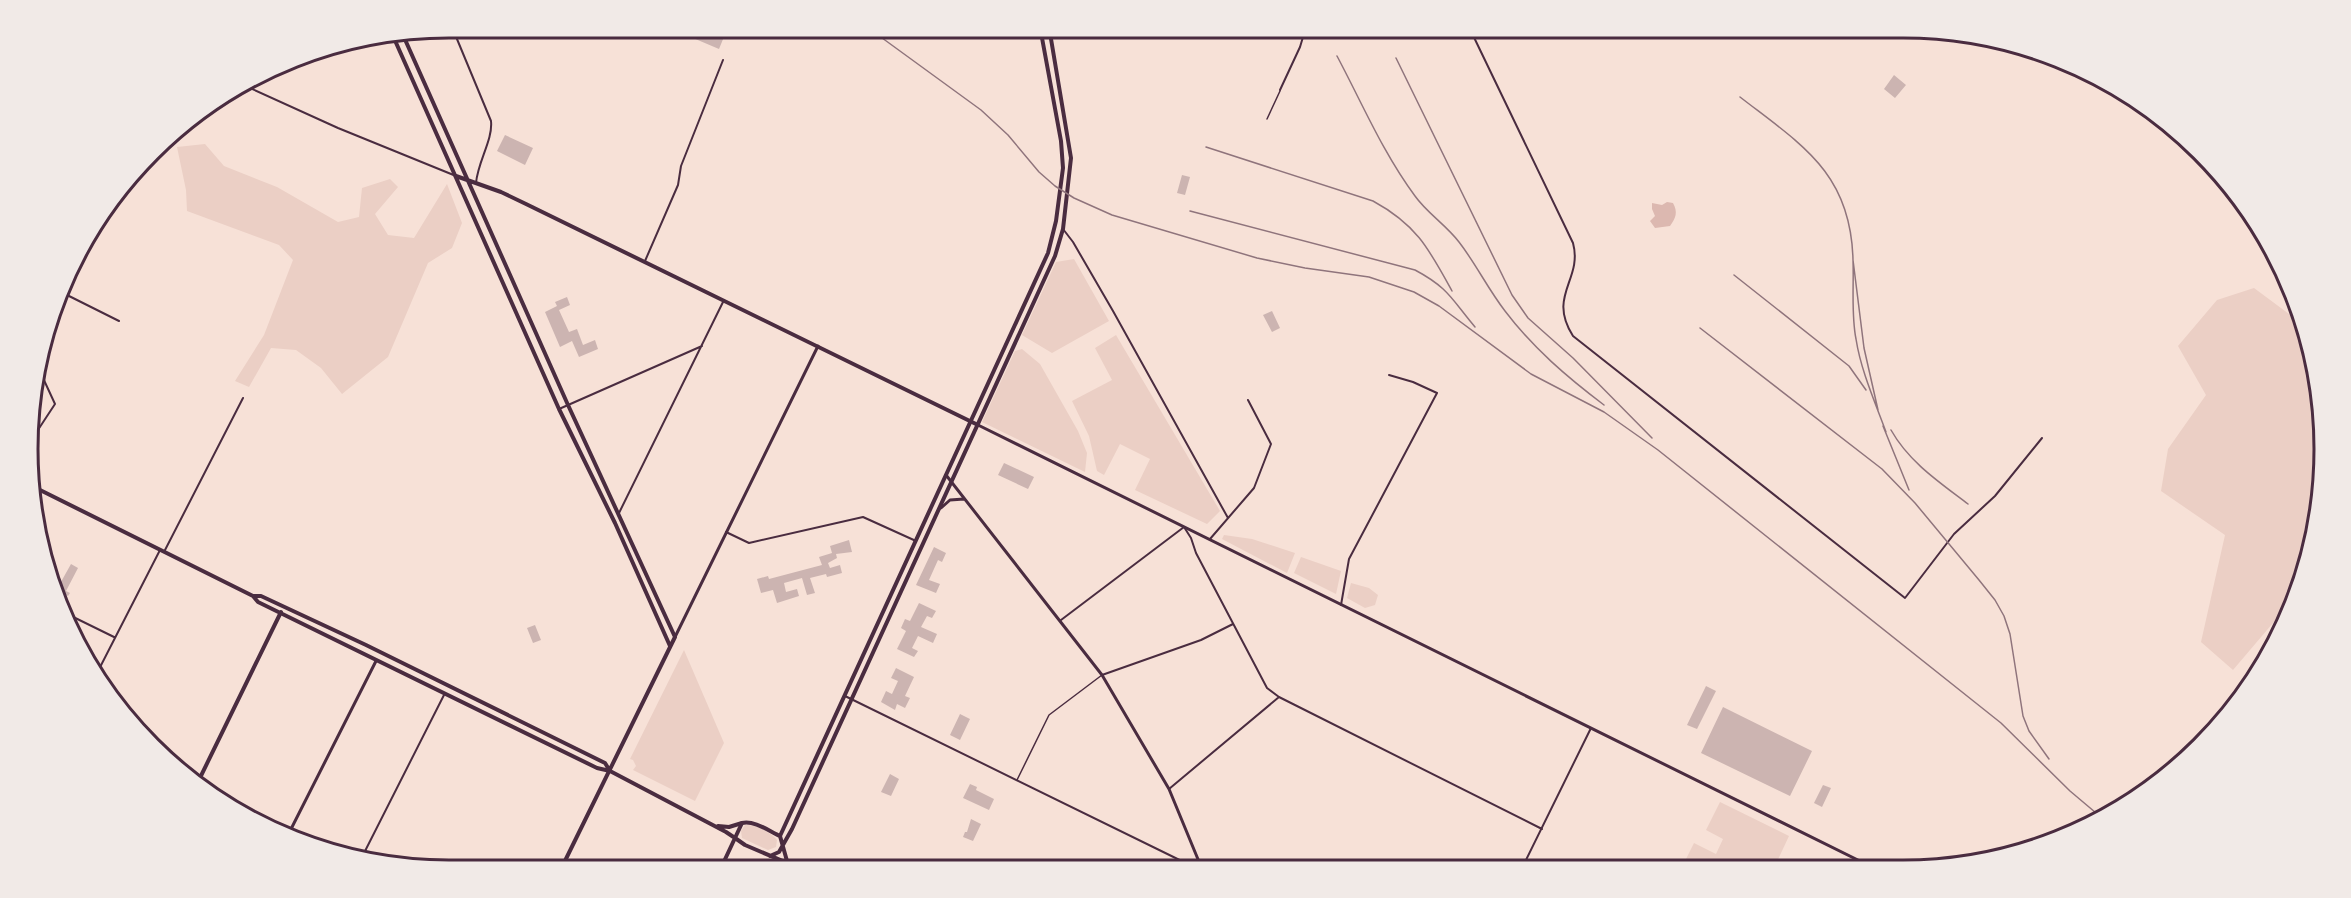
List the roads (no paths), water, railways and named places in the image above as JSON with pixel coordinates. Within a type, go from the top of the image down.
[{"type":"main road","points":[[786,860],[780,836],[1048,253],[1056,220],[1063,168],[1061,141],[1042,38]]},
{"type":"main road","points":[[770,856],[783,848],[1055,256],[1063,229],[1071,168],[1069,143],[1051,38]]},
{"type":"main road","points":[[406,40],[568,405],[675,637],[566,860]]},
{"type":"main road","points":[[395,41],[559,409],[615,523],[670,646]]},
{"type":"main road","points":[[456,176],[501,192],[978,425]]},
{"type":"main road","points":[[1056,220],[1063,229]]},
{"type":"main road","points":[[40,490],[376,661],[597,768],[610,771],[735,838],[781,860]]},
{"type":"main road","points":[[638,578],[646,573]]},
{"type":"main road","points":[[252,596],[261,596],[569,745],[605,763],[610,771]]},
{"type":"main road","points":[[201,777],[284,607]]},
{"type":"main road","points":[[712,825],[729,827],[742,823],[753,823],[780,836]]},
{"type":"main road","points":[[725,860],[742,823]]},
{"type":"street","points":[[457,38],[491,120],[490,136],[479,163],[476,183]]},
{"type":"street","points":[[1280,90],[1303,38]]},
{"type":"street","points":[[1474,38],[1574,243],[1577,256],[1564,291],[1562,309],[1565,324],[1573,336],[1905,598],[1954,534],[1995,496],[2042,438]]},
{"type":"street","points":[[645,261],[678,185],[681,166],[723,60]]},
{"type":"street","points":[[251,89],[338,128],[456,176]]},
{"type":"street","points":[[1063,229],[1113,311],[1228,518]]},
{"type":"street","points":[[68,295],[118,321]]},
{"type":"street","points":[[619,513],[724,300]]},
{"type":"street","points":[[559,409],[702,346]]},
{"type":"street","points":[[675,637],[818,346]]},
{"type":"street","points":[[1341,605],[1349,559],[1437,393],[1413,382],[1389,375]]},
{"type":"street","points":[[38,430],[55,404],[43,379]]},
{"type":"street","points":[[100,666],[243,398]]},
{"type":"street","points":[[1210,539],[1254,488],[1271,444],[1248,400]]},
{"type":"street","points":[[978,425],[1858,860]]},
{"type":"street","points":[[946,475],[1102,675],[1169,789],[1197,860]]},
{"type":"street","points":[[939,509],[950,500],[965,499]]},
{"type":"street","points":[[726,532],[749,543],[863,517],[916,541]]},
{"type":"street","points":[[1060,620],[1184,527]]},
{"type":"street","points":[[1184,527],[1267,688],[1279,697],[1542,829]]},
{"type":"street","points":[[74,617],[114,637]]},
{"type":"street","points":[[1102,675],[1201,640],[1233,624]]},
{"type":"street","points":[[291,829],[376,661]]},
{"type":"street","points":[[365,852],[445,693]]},
{"type":"street","points":[[845,696],[1181,860]]},
{"type":"street","points":[[1169,789],[1279,697]]},
{"type":"street","points":[[1526,860],[1591,728]]},
{"type":"lane","points":[[1267,119],[1280,90]]},
{"type":"lane","points":[[1017,780],[1049,715],[1102,675]]},
{"type":"railway","points":[[882,38],[981,110],[1008,135],[1039,172],[1074,198],[1112,215],[1257,258],[1305,268],[1369,277],[1414,292],[1439,306],[1531,374],[1604,412],[1658,450],[2001,723],[2070,791],[2095,812]]},
{"type":"railway","points":[[1337,56],[1383,145],[1415,196],[1459,242],[1516,325],[1564,373],[1604,405]]},
{"type":"railway","points":[[1396,58],[1512,295],[1528,318],[1573,358],[1652,438]]},
{"type":"railway","points":[[1740,97],[1784,130],[1819,164],[1833,183],[1843,205],[1850,230],[1853,260]]},
{"type":"railway","points":[[1206,147],[1373,201],[1401,219],[1420,239],[1452,291]]},
{"type":"railway","points":[[1190,211],[1415,270],[1443,289],[1475,327]]},
{"type":"railway","points":[[1878,410],[1864,348],[1853,260],[1854,329],[1858,351],[1861,363],[1869,386],[1886,432]]},
{"type":"railway","points":[[1734,275],[1849,366],[1866,390]]},
{"type":"railway","points":[[1700,328],[1882,469],[1915,503],[1979,580],[2004,616],[2010,634],[2023,716],[2029,731],[2049,759]]},
{"type":"railway","points":[[1883,426],[1909,490]]},
{"type":"railway","points":[[1891,430],[1916,462],[1968,504]]}]
